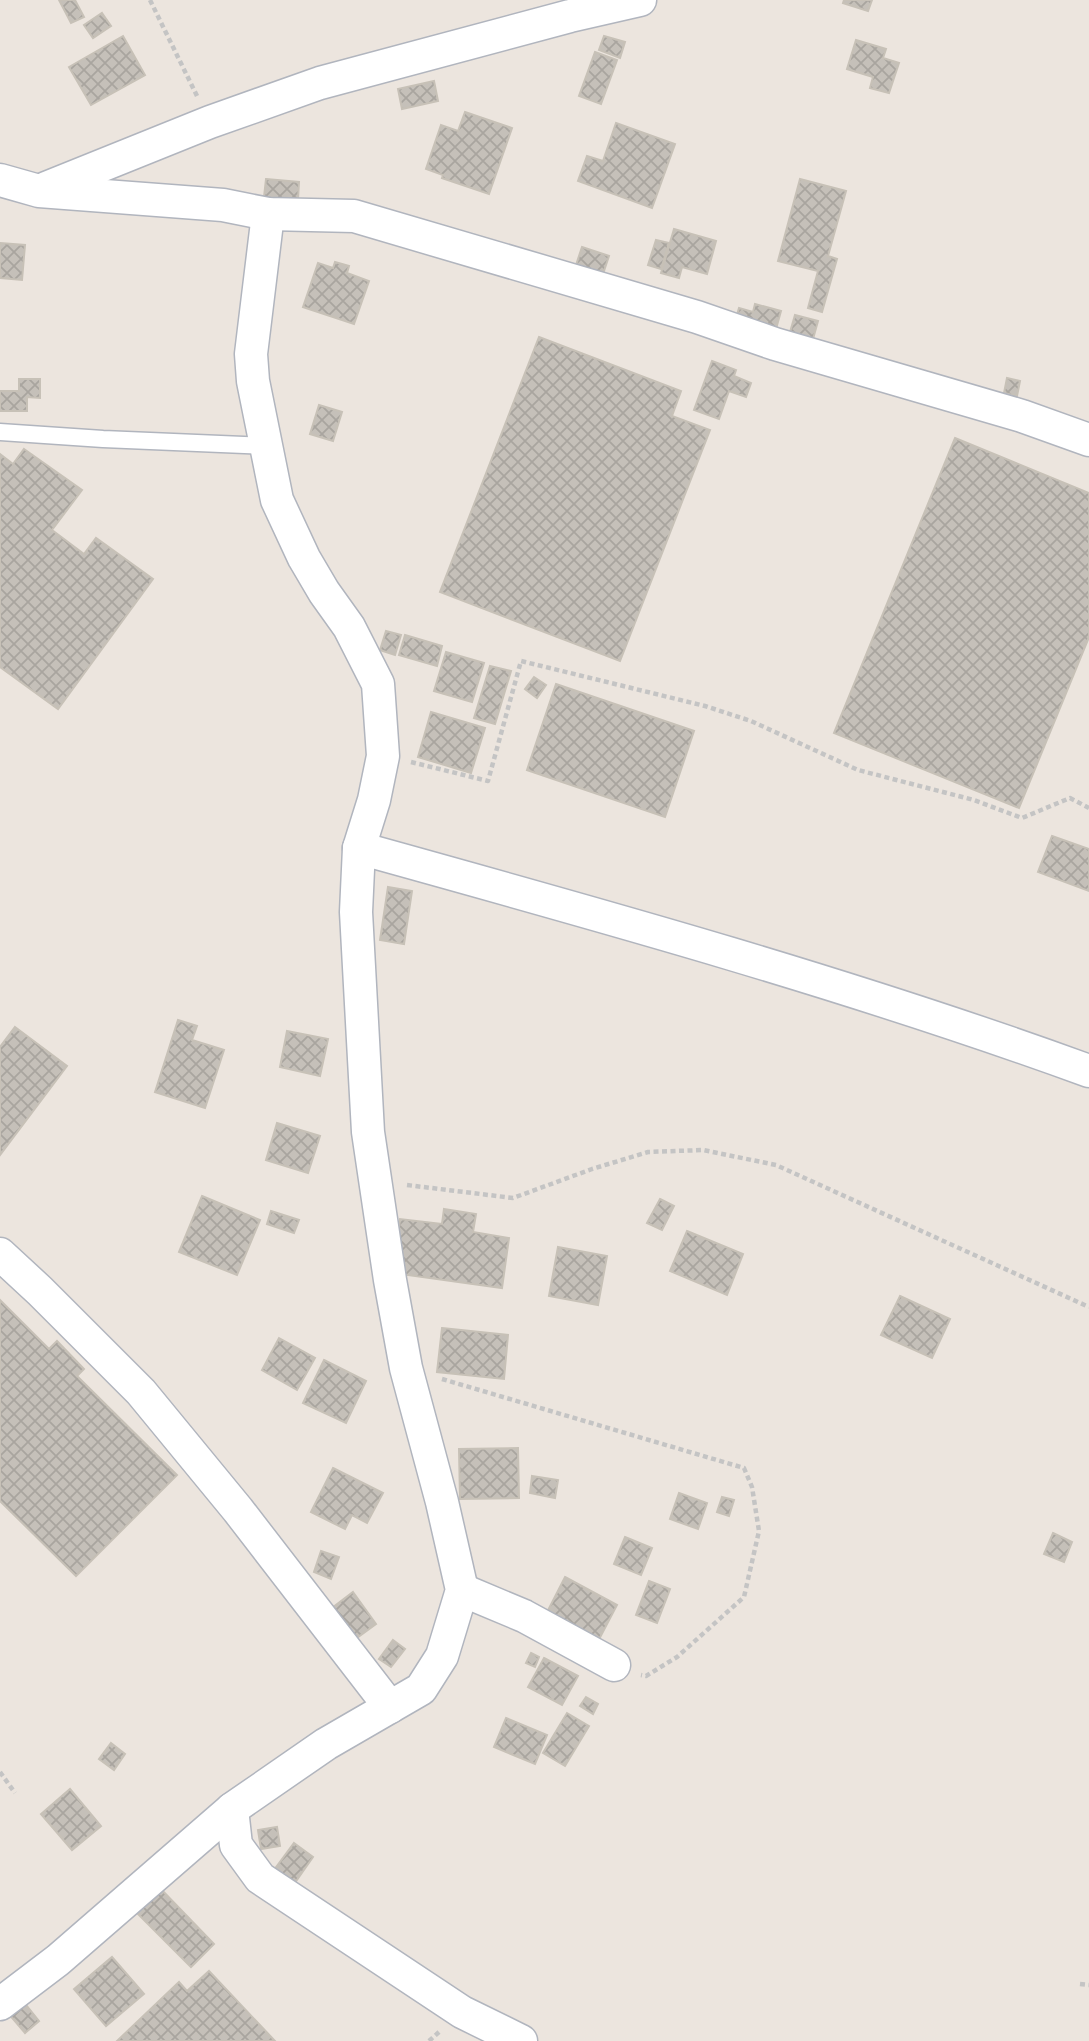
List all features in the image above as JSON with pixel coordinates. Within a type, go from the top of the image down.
[{"type":"street","points":[[39,191],[209,122],[320,83],[640,0]]},
{"type":"street","points":[[0,180],[39,191],[223,205],[268,214],[354,216],[1022,416],[1089,440]]},
{"type":"street","points":[[0,2004],[58,1960],[232,1809],[326,1744],[421,1689],[442,1656],[462,1590],[407,1368],[368,1132],[356,912],[359,848],[374,800],[383,756],[378,684],[349,627],[304,558],[277,500],[253,381],[251,354],[268,214]]},
{"type":"street","points":[[359,848],[597,914],[852,992],[1089,1071]]},
{"type":"street","points":[[0,1254],[141,1392],[238,1510],[390,1707]]},
{"type":"street","points":[[462,1590],[524,1616],[614,1665]]},
{"type":"street","points":[[232,1809],[236,1845],[260,1878],[462,2012],[521,2041]]},
{"type":"lane","points":[[0,432],[265,446]]},
{"type":"path","points":[[150,0],[209,122]]},
{"type":"path","points":[[383,756],[488,780],[521,661],[705,706],[751,721],[858,769],[974,800],[1023,818],[1070,798],[1089,808]]},
{"type":"path","points":[[375,1182],[513,1198],[648,1152],[703,1150],[776,1165],[1089,1307]]},
{"type":"path","points":[[407,1368],[744,1468],[752,1487],[758,1531],[744,1597],[677,1657],[646,1676],[614,1665]]},
{"type":"path","points":[[0,1772],[15,1793]]},
{"type":"path","points":[[1080,1984],[1089,1985]]},
{"type":"building","points":[[59,0],[75,0],[84,17],[71,23]]},
{"type":"building","points":[[844,0],[872,0],[868,11],[843,3]]},
{"type":"building","points":[[102,13],[111,26],[93,38],[84,25]]},
{"type":"building","points":[[123,36],[145,75],[91,105],[69,67]]},
{"type":"building","points":[[604,36],[625,42],[620,58],[599,50]]},
{"type":"building","points":[[856,40],[886,49],[883,58],[899,63],[889,93],[870,88],[873,77],[847,69]]},
{"type":"building","points":[[595,52],[617,60],[601,104],[579,96]]},
{"type":"building","points":[[434,81],[438,101],[402,109],[398,89]]},
{"type":"building","points":[[465,112],[512,128],[489,194],[442,178],[443,175],[426,169],[441,125],[458,131]]},
{"type":"building","points":[[616,123],[675,144],[652,208],[578,181],[587,156],[603,161]]},
{"type":"building","points":[[266,179],[299,182],[298,200],[264,197]]},
{"type":"building","points":[[800,179],[846,191],[828,256],[837,259],[822,312],[808,308],[818,271],[778,261]]},
{"type":"building","points":[[674,229],[716,241],[707,274],[682,267],[679,278],[661,273]]},
{"type":"building","points":[[656,240],[669,243],[661,269],[648,265]]},
{"type":"building","points":[[0,243],[25,245],[22,280],[0,278]]},
{"type":"building","points":[[582,247],[609,256],[602,277],[575,268]]},
{"type":"building","points":[[335,262],[349,266],[347,273],[369,281],[354,324],[303,307],[318,263],[333,268]]},
{"type":"building","points":[[755,304],[781,311],[776,329],[736,318],[739,308],[753,312]]},
{"type":"building","points":[[795,315],[818,321],[813,339],[790,332]]},
{"type":"building","points":[[539,337],[681,391],[672,416],[710,430],[620,661],[440,592]]},
{"type":"building","points":[[712,361],[736,370],[734,376],[751,383],[746,397],[729,391],[719,419],[694,410]]},
{"type":"building","points":[[1007,378],[1020,381],[1017,396],[1004,393]]},
{"type":"building","points":[[19,379],[40,379],[40,398],[27,397],[27,411],[0,411],[0,391],[19,391]]},
{"type":"building","points":[[319,405],[342,412],[333,441],[310,434]]},
{"type":"building","points":[[955,438],[1089,493],[1089,637],[1019,808],[834,733]]},
{"type":"building","points":[[24,449],[82,490],[52,530],[84,554],[96,538],[153,579],[58,709],[0,667],[0,454],[13,464]]},
{"type":"building","points":[[386,631],[401,635],[395,655],[380,650]]},
{"type":"building","points":[[405,635],[442,646],[437,666],[399,655]]},
{"type":"building","points":[[446,652],[484,663],[472,702],[434,691]]},
{"type":"building","points":[[490,666],[511,671],[495,724],[474,718]]},
{"type":"building","points":[[534,677],[546,685],[537,698],[525,689]]},
{"type":"building","points":[[556,684],[694,731],[665,817],[527,770]]},
{"type":"building","points":[[431,712],[485,728],[471,773],[418,757]]},
{"type":"building","points":[[1052,836],[1089,849],[1089,891],[1038,872]]},
{"type":"building","points":[[388,887],[412,891],[404,944],[380,940]]},
{"type":"building","points":[[178,1020],[197,1026],[192,1040],[224,1050],[205,1108],[155,1092]]},
{"type":"building","points":[[15,1027],[67,1066],[0,1155],[0,1047]]},
{"type":"building","points":[[287,1031],[328,1039],[320,1076],[280,1067]]},
{"type":"building","points":[[277,1123],[320,1136],[308,1173],[266,1160]]},
{"type":"building","points":[[202,1196],[260,1220],[237,1275],[179,1252]]},
{"type":"building","points":[[660,1199],[674,1206],[662,1230],[647,1223]]},
{"type":"building","points":[[444,1209],[476,1214],[473,1232],[509,1238],[502,1288],[393,1273],[400,1219],[442,1224]]},
{"type":"building","points":[[271,1211],[299,1220],[294,1233],[267,1224]]},
{"type":"building","points":[[687,1231],[743,1254],[727,1295],[670,1271]]},
{"type":"building","points":[[558,1247],[607,1256],[598,1305],[549,1296]]},
{"type":"building","points":[[900,1296],[950,1319],[932,1358],[881,1335]]},
{"type":"building","points":[[0,1300],[49,1349],[57,1341],[84,1369],[77,1376],[177,1475],[76,1576],[0,1501]]},
{"type":"building","points":[[442,1328],[508,1335],[504,1379],[437,1372]]},
{"type":"building","points":[[279,1338],[315,1358],[297,1390],[262,1370]]},
{"type":"building","points":[[324,1360],[366,1381],[346,1423],[303,1403]]},
{"type":"building","points":[[518,1448],[519,1498],[460,1499],[459,1449]]},
{"type":"building","points":[[333,1468],[383,1493],[367,1523],[352,1515],[345,1529],[311,1512]]},
{"type":"building","points":[[532,1476],[558,1480],[555,1498],[530,1493]]},
{"type":"building","points":[[679,1493],[707,1503],[698,1529],[670,1519]]},
{"type":"building","points":[[722,1497],[734,1500],[729,1516],[717,1512]]},
{"type":"building","points":[[1053,1533],[1072,1542],[1064,1562],[1044,1554]]},
{"type":"building","points":[[625,1537],[652,1548],[641,1575],[614,1564]]},
{"type":"building","points":[[321,1551],[339,1557],[331,1579],[314,1572]]},
{"type":"building","points":[[565,1577],[617,1605],[594,1649],[542,1622]]},
{"type":"building","points":[[649,1581],[670,1589],[657,1623],[636,1615]]},
{"type":"building","points":[[353,1592],[376,1624],[354,1640],[332,1608]]},
{"type":"building","points":[[393,1640],[405,1649],[391,1667],[379,1659]]},
{"type":"building","points":[[531,1653],[539,1657],[535,1667],[526,1663]]},
{"type":"building","points":[[544,1658],[578,1676],[562,1705],[528,1687]]},
{"type":"building","points":[[586,1697],[598,1704],[593,1714],[580,1706]]},
{"type":"building","points":[[567,1713],[589,1726],[565,1766],[543,1753]]},
{"type":"building","points":[[506,1718],[547,1735],[535,1764],[494,1747]]},
{"type":"building","points":[[111,1743],[125,1754],[114,1770],[99,1759]]},
{"type":"building","points":[[70,1789],[101,1826],[72,1850],[41,1814]]},
{"type":"building","points":[[277,1827],[280,1846],[261,1849],[258,1830]]},
{"type":"building","points":[[294,1843],[313,1857],[294,1884],[274,1870]]},
{"type":"building","points":[[156,1884],[214,1944],[191,1967],[132,1908]]},
{"type":"building","points":[[112,1957],[144,1994],[106,2026],[74,1989]]},
{"type":"building","points":[[209,1971],[275,2041],[117,2041],[179,1982],[187,1991]]},
{"type":"building","points":[[22,2000],[39,2021],[25,2033],[7,2012]]}]
